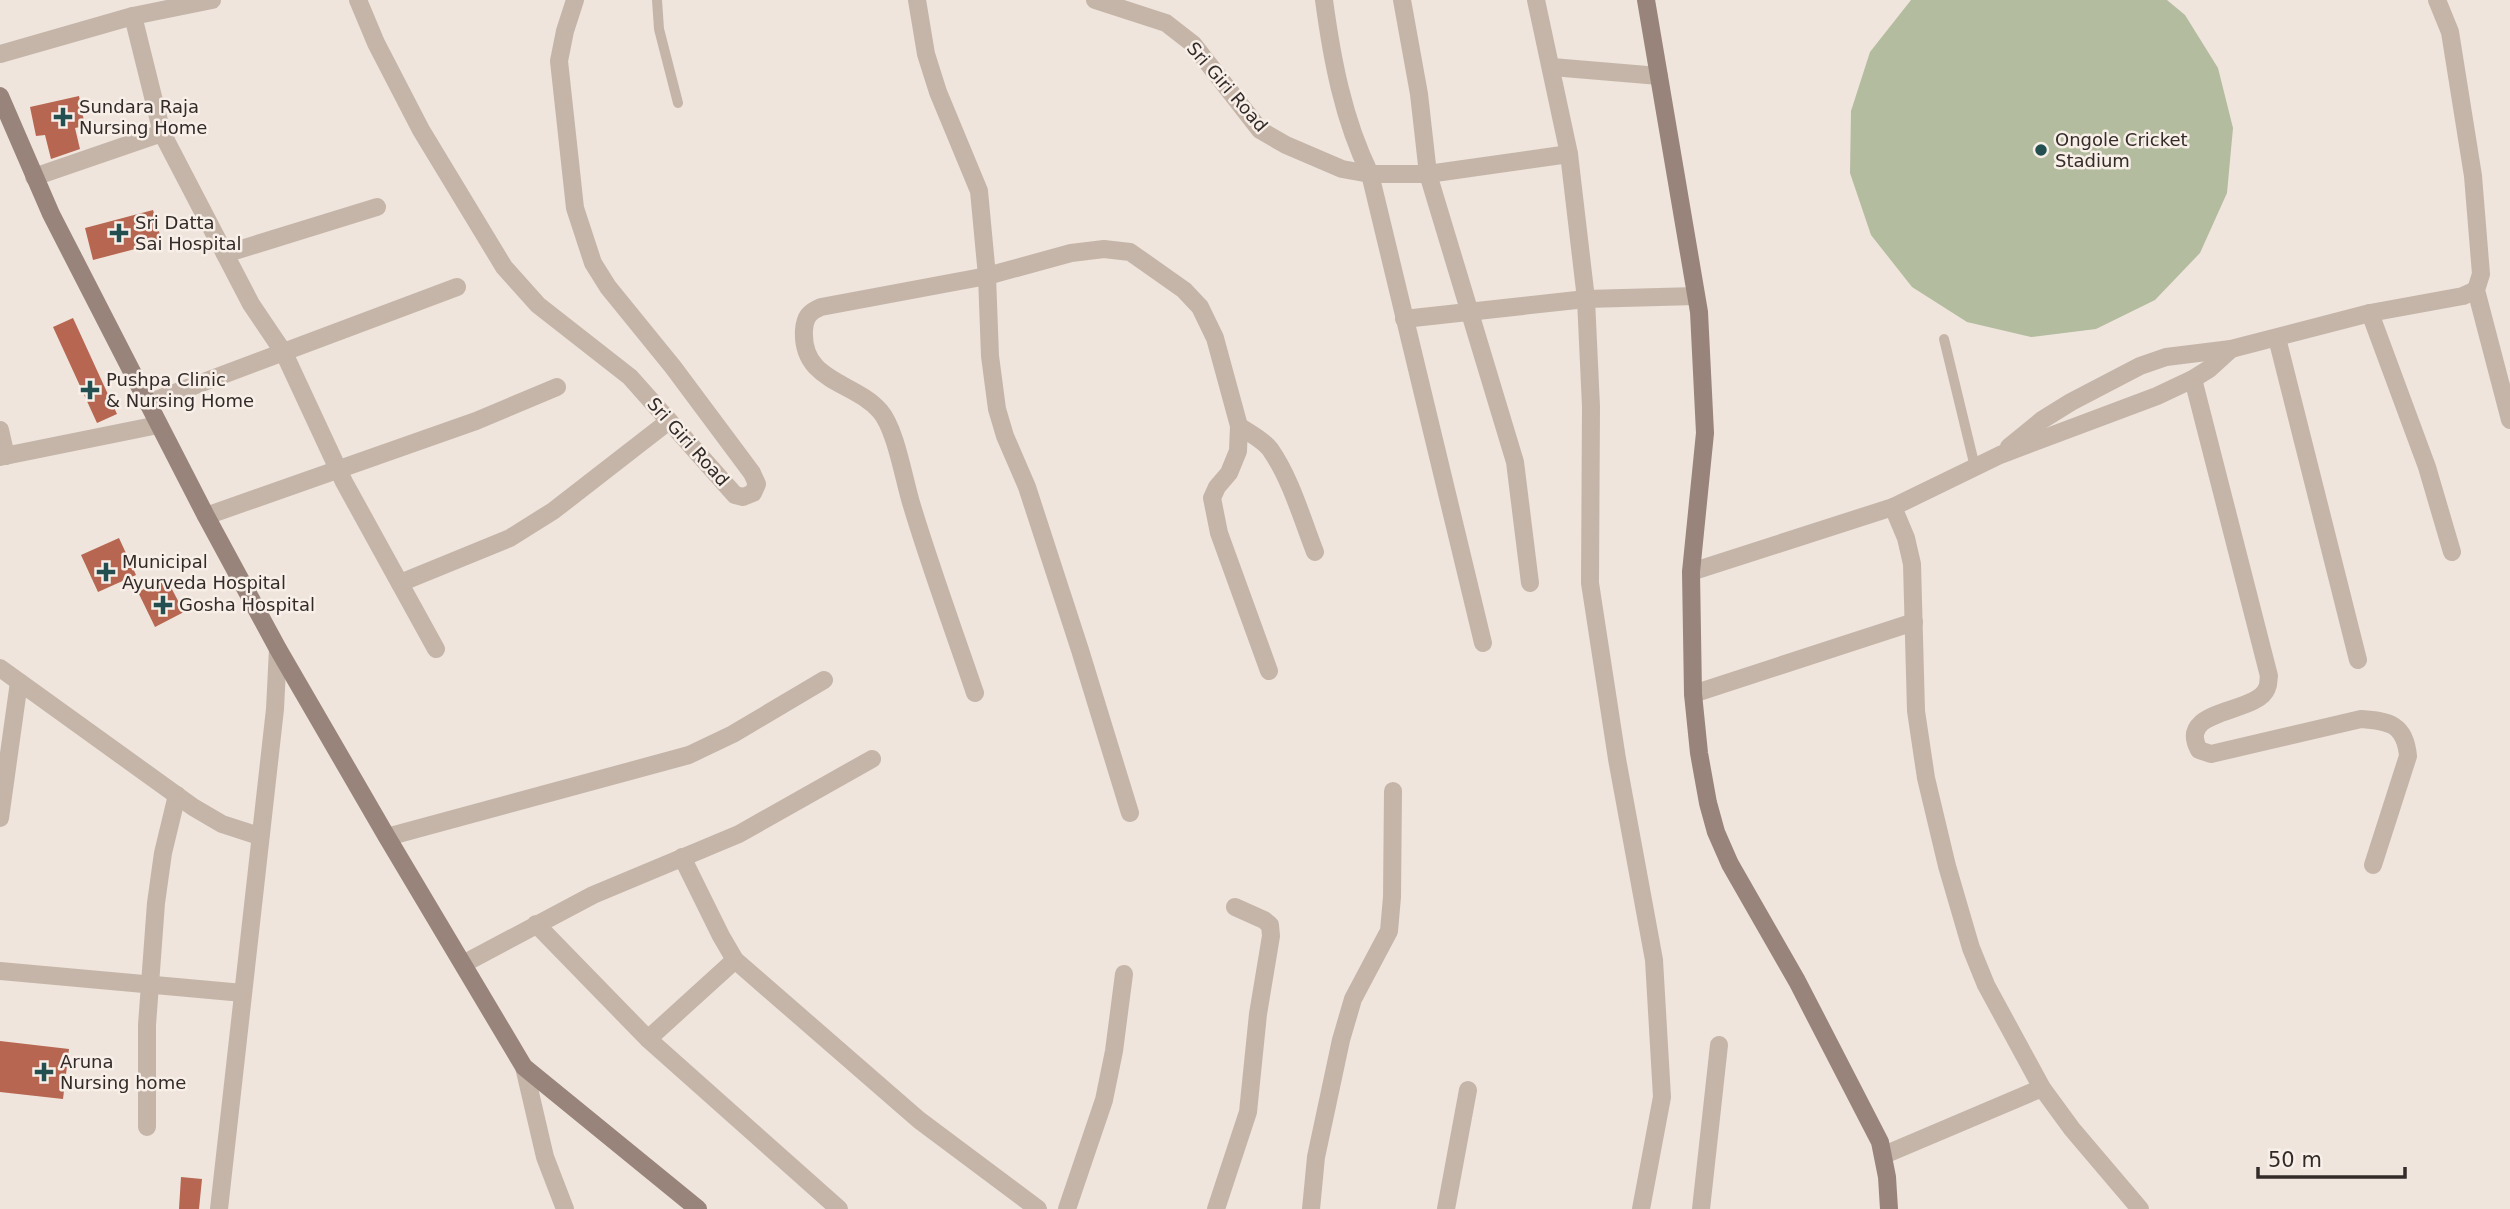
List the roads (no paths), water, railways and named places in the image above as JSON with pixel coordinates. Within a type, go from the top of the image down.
[{"type":"street","points":[[0,54],[133,16],[212,0]]},
{"type":"street","name":"Sri Giri Road","points":[[358,0],[376,43],[421,130],[504,267],[538,305],[630,377],[735,495],[743,497],[753,494],[757,484],[752,473],[673,367],[608,287],[593,263],[575,208],[559,61],[575,0]]},
{"type":"street","points":[[917,0],[926,54],[938,92],[979,191],[987,276],[990,356],[997,409],[1031,499],[1130,813]]},
{"type":"street","name":"Sri Giri Road","points":[[1095,0],[1166,23],[1193,44],[1260,130],[1318,160],[1342,169],[1370,174],[1429,174],[1569,154]]},
{"type":"street","points":[[1324,0],[1330,44],[1342,97],[1359,151],[1370,174],[1483,643]]},
{"type":"street","points":[[1402,0],[1419,94],[1429,174],[1514,462],[1530,583]]},
{"type":"street","points":[[1536,0],[1569,154],[1586,299],[1591,408],[1590,583],[1617,760],[1654,960],[1661,1097],[1641,1209]]},
{"type":"street","points":[[1646,0],[1696,296],[1705,433],[1692,572],[1693,694],[1699,754],[1708,803],[1716,832],[1730,864],[1797,981],[1864,1108],[1884,1155],[1889,1209]]},
{"type":"street","points":[[2437,0],[2450,32],[2473,176],[2481,274],[2476,290],[2510,421]]},
{"type":"street","points":[[133,16],[162,133],[251,304],[284,353],[338,469],[436,649]]},
{"type":"street","points":[[1552,67],[1659,76]]},
{"type":"street","points":[[0,96],[34,177],[206,516],[278,649],[524,1067],[545,1157],[565,1209]]},
{"type":"street","points":[[34,177],[162,133]]},
{"type":"street","points":[[225,254],[377,207]]},
{"type":"street","points":[[975,693],[911,505],[890,428],[880,411],[824,376],[815,367],[804,337],[805,320],[812,311],[821,307],[987,276],[1071,253],[1104,249],[1130,252],[1184,290],[1200,307],[1215,338],[1239,426],[1238,451],[1229,473],[1212,498],[1213,511],[1269,671]]},
{"type":"street","points":[[148,403],[457,287]]},
{"type":"street","points":[[2000,455],[2042,420],[2140,366],[2166,357],[2231,349],[2370,313],[2463,296],[2476,290]]},
{"type":"street","points":[[1404,319],[1586,299],[1696,296]]},
{"type":"street","points":[[2370,313],[2427,467],[2452,552]]},
{"type":"street","points":[[2277,338],[2358,660]]},
{"type":"street","points":[[1692,572],[1893,507],[2000,455],[2157,396],[2209,369],[2231,349]]},
{"type":"street","points":[[2193,379],[2269,676],[2267,689],[2260,697],[2203,721],[2194,732],[2194,741],[2199,750],[2211,754],[2361,719],[2382,721],[2397,728],[2406,739],[2408,756],[2373,865]]},
{"type":"street","points":[[206,516],[477,421],[557,387]]},
{"type":"street","points":[[400,583],[510,538],[553,511],[669,421]]},
{"type":"street","points":[[0,430],[3,457],[158,425]]},
{"type":"street","points":[[1239,426],[1261,440],[1269,449],[1284,474],[1315,552]]},
{"type":"street","points":[[1893,507],[1906,538],[1912,564],[1916,711],[1926,778],[1947,866],[1971,948],[1986,985],[2042,1088],[2140,1209]]},
{"type":"street","points":[[1693,694],[1914,622]]},
{"type":"street","points":[[219,1209],[275,709],[278,649]]},
{"type":"street","points":[[0,668],[177,795],[222,824],[259,836]]},
{"type":"street","points":[[387,837],[690,755],[733,734],[824,680]]},
{"type":"street","points":[[0,818],[19,682]]},
{"type":"street","points":[[463,964],[593,895],[739,834],[872,760]]},
{"type":"street","points":[[1311,1209],[1317,1157],[1345,1027],[1353,999],[1389,931],[1393,791]]},
{"type":"street","points":[[147,1127],[147,1025],[156,903],[163,853],[177,795]]},
{"type":"street","points":[[682,858],[736,960],[919,1120],[1038,1209]]},
{"type":"street","points":[[1216,1209],[1248,1112],[1258,1014],[1271,936],[1270,925],[1264,920],[1235,907]]},
{"type":"street","points":[[536,924],[648,1039],[839,1209]]},
{"type":"street","points":[[648,1039],[736,960]]},
{"type":"street","points":[[0,971],[243,993]]},
{"type":"street","points":[[1066,1209],[1104,1100],[1114,1051],[1124,974]]},
{"type":"street","points":[[1700,1209],[1719,1045]]},
{"type":"street","points":[[524,1067],[698,1209]]},
{"type":"street","points":[[1884,1155],[2042,1088]]},
{"type":"street","points":[[1446,1209],[1468,1090]]},
{"type":"lane","points":[[657,0],[659,29],[678,103]]},
{"type":"lane","points":[[1944,339],[1975,467]]},
{"type":"place","name":"Sundara Raja Nursing Home","points":[[63,117]]},
{"type":"place","name":"Ongole Cricket Stadium","points":[[2041,150]]},
{"type":"place","name":"Sri Datta Sai Hospital","points":[[119,233]]},
{"type":"place","name":"Pushpa Clinic & Nursing Home","points":[[90,390]]},
{"type":"place","name":"Municipal Ayurveda Hospital","points":[[106,572]]},
{"type":"place","name":"Gosha Hospital","points":[[163,605]]},
{"type":"place","name":"Aruna Nursing home","points":[[44,1072]]}]
